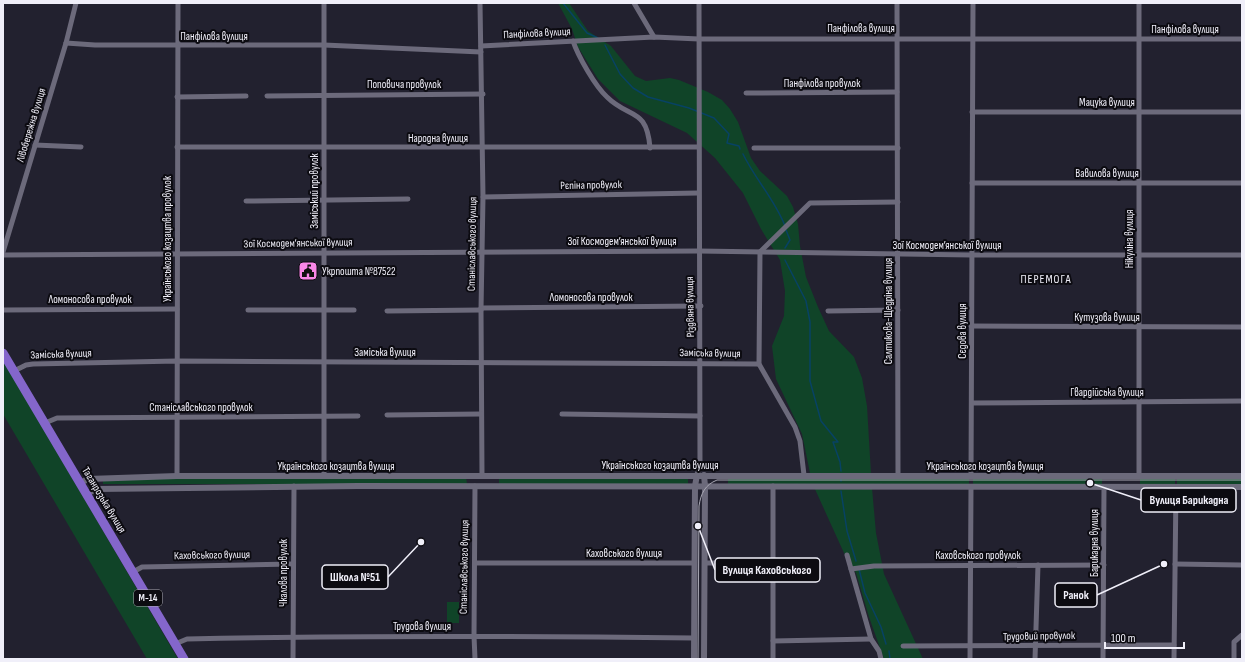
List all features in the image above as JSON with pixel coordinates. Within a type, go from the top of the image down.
[{"type":"highway","name":"Таганрозька вулиця","points":[[3,353],[184,659]]},
{"type":"street","name":"Лівобережна вулиця","points":[[3,252],[66,43],[76,3]]},
{"type":"street","name":"Українського козацтва провулок","points":[[177,476],[178,3]]},
{"type":"street","name":"Заміський провулок","points":[[324,3],[324,476]]},
{"type":"street","name":"Станіславського вулиця","points":[[480,3],[484,197],[481,309],[482,486]]},
{"type":"street","points":[[634,3],[654,37]]},
{"type":"street","name":"Різдвяна вулиця","points":[[694,659],[695,486],[700,466],[701,363],[698,193],[699,3]]},
{"type":"street","name":"Салтикова-Щедріна вулиця","points":[[898,3],[898,476]]},
{"type":"street","name":"Сєдова вулиця","points":[[970,659],[973,3]]},
{"type":"street","name":"Нікуліна вулиця","points":[[1139,3],[1139,476]]},
{"type":"street","name":"Панфілова вулиця","points":[[481,46],[654,37],[699,39],[1242,39]]},
{"type":"street","points":[[574,41],[591,74],[607,97],[641,118],[649,134],[650,148]]},
{"type":"street","name":"Панфілова вулиця","points":[[66,43],[178,46],[324,45],[481,52]]},
{"type":"street","name":"Панфілова провулок","points":[[746,93],[897,92]]},
{"type":"street","name":"Поповича провулок","points":[[267,96],[324,94],[483,94]]},
{"type":"street","points":[[178,97],[246,96]]},
{"type":"street","name":"Мацука вулиця","points":[[972,112],[1242,112]]},
{"type":"street","points":[[35,145],[81,146]]},
{"type":"street","name":"Народна вулиця","points":[[177,147],[698,147]]},
{"type":"street","points":[[754,148],[898,148]]},
{"type":"street","name":"Вавилова вулиця","points":[[972,183],[1242,183]]},
{"type":"street","name":"Рєпіна провулок","points":[[484,197],[698,193]]},
{"type":"street","points":[[246,201],[408,199]]},
{"type":"street","points":[[804,475],[800,441],[795,427],[759,364],[760,252],[810,203],[898,202]]},
{"type":"street","name":"Зої Космодем’янської вулиця","points":[[3,255],[700,251],[972,256],[1242,255]]},
{"type":"street","name":"Ломоносова провулок","points":[[388,311],[701,306]]},
{"type":"street","name":"Ломоносова провулок","points":[[3,310],[177,309]]},
{"type":"street","points":[[248,310],[354,310]]},
{"type":"street","points":[[828,311],[898,310]]},
{"type":"street","name":"Кутузова вулиця","points":[[971,326],[1242,327]]},
{"type":"street","name":"Заміська вулиця","points":[[14,371],[26,365],[33,364],[177,361],[759,364]]},
{"type":"street","name":"Гвардійська вулиця","points":[[972,403],[1242,402]]},
{"type":"street","points":[[387,415],[482,414]]},
{"type":"street","points":[[562,414],[700,416]]},
{"type":"street","name":"Станіславського провулок","points":[[46,424],[57,418],[358,416]]},
{"type":"street","name":"Різдвяна вулиця","points":[[700,466],[704,475],[705,486],[704,659]]},
{"type":"street","name":"Станіславського вулиця","points":[[475,475],[475,659]]},
{"type":"street","name":"Українського козацтва вулиця","points":[[80,483],[88,478],[177,476],[1242,476]]},
{"type":"street","name":"Барикадна вулиця","points":[[1103,659],[1104,476]]},
{"type":"street","points":[[1174,659],[1176,476]]},
{"type":"street","name":"Українського козацтва вулиця","points":[[87,494],[96,489],[294,486],[1242,487]]},
{"type":"street","name":"Чкалова провулок","points":[[293,659],[292,564],[294,486]]},
{"type":"street","points":[[773,486],[773,659]]},
{"type":"street","points":[[848,555],[869,625],[871,639],[879,651],[881,659]]},
{"type":"street","name":"Каховського вулиця","points":[[475,563],[773,563]]},
{"type":"street","name":"Каховського вулиця","points":[[133,572],[142,567],[292,564]]},
{"type":"street","points":[[1175,564],[1242,565]]},
{"type":"street","points":[[1035,659],[1038,565]]},
{"type":"street","name":"Каховського провулок","points":[[851,569],[874,566],[1104,565]]},
{"type":"street","points":[[1234,659],[1234,642],[1242,635]]},
{"type":"street","name":"Трудова вулиця","points":[[175,644],[187,639],[293,637],[474,636],[694,638]]},
{"type":"street","points":[[773,641],[871,639]]},
{"type":"street","name":"Трудовий провулок","points":[[904,646],[1174,645]]},
{"type":"green space","points":[[558,3],[569,3],[588,31],[611,46],[635,76],[646,81],[670,78],[679,80],[708,92],[722,100],[730,109],[738,122],[751,158],[760,171],[787,196],[793,207],[798,224],[800,246],[806,277],[818,307],[829,331],[854,357],[862,378],[867,406],[871,474],[810,473],[802,434],[776,379],[772,346],[784,316],[785,291],[780,260],[761,229],[743,193],[715,158],[687,133],[620,101],[598,79],[578,47],[572,29]]},
{"type":"green space","points":[[3,360],[178,659],[147,659],[3,414]]},
{"type":"green space","points":[[688,476],[688,484],[499,484],[499,477]]},
{"type":"green space","points":[[466,477],[467,484],[103,484],[103,478]]},
{"type":"green space","points":[[728,477],[969,477],[969,485],[728,484]]},
{"type":"green space","points":[[973,477],[1102,477],[1102,485],[973,485]]},
{"type":"green space","points":[[1140,477],[1175,478],[1175,486],[1140,486]]},
{"type":"green space","points":[[1177,477],[1242,478],[1242,486],[1177,486]]},
{"type":"green space","points":[[814,487],[872,488],[876,533],[884,574],[923,659],[884,659],[869,617],[856,573],[844,553]]},
{"type":"green space","points":[[447,602],[459,602],[459,623],[447,623]]},
{"type":"waterway","points":[[563,3],[587,33],[598,38]]},
{"type":"waterway","points":[[605,45],[620,74],[633,88],[648,97],[689,108],[714,118],[729,134],[727,143],[739,146],[740,149]]},
{"type":"waterway","points":[[743,154],[776,207],[785,226]]},
{"type":"waterway","points":[[785,248],[790,240],[786,230]]},
{"type":"waterway","points":[[785,260],[806,301],[810,322],[810,381],[821,421],[838,442],[833,442],[840,462],[841,471]]},
{"type":"waterway","points":[[841,491],[847,531],[856,561]]},
{"type":"waterway","points":[[859,569],[865,593],[881,627],[886,644]]},
{"type":"waterway","points":[[889,651],[890,659]]},
{"type":"tram line","points":[[698,659],[699,506],[704,490],[709,484],[717,480],[1242,480]]},
{"type":"place","name":"Укрпошта №87522","points":[[308,271]]},
{"type":"place","name":"Вулиця Барикадна","points":[[1090,483]]},
{"type":"place","name":"Вулиця Каховського","points":[[698,526]]},
{"type":"place","name":"Школа №51","points":[[421,542]]},
{"type":"place","name":"Ранок","points":[[1164,564]]},
{"type":"district","name":"ПЕРЕМОГА","points":[[1046,279]]}]
